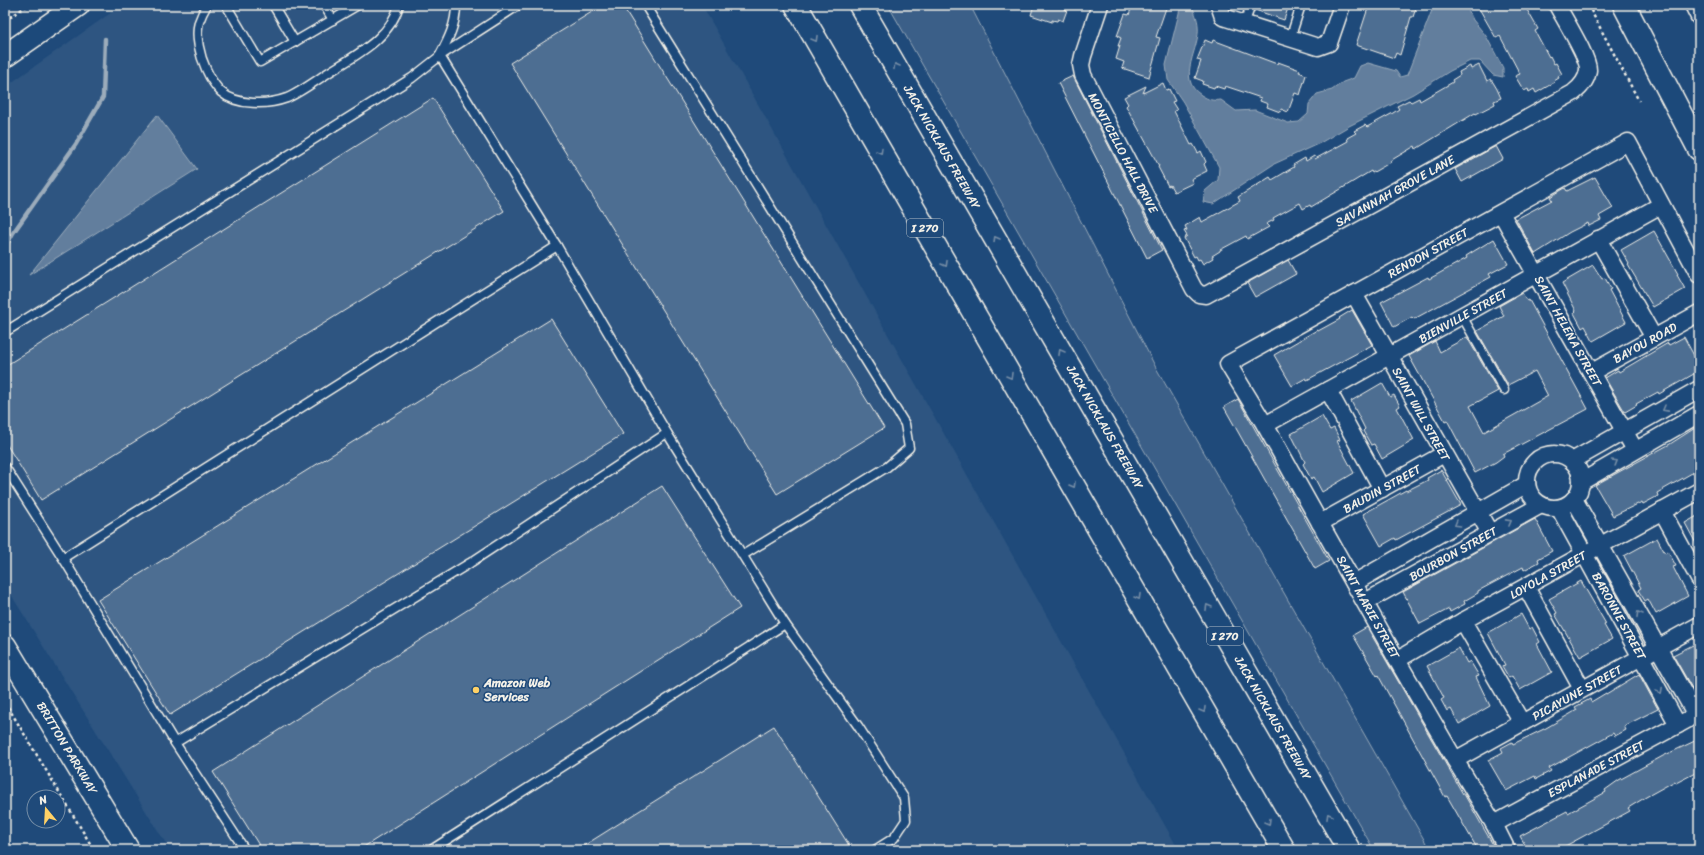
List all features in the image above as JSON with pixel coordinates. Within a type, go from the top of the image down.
[{"type":"main road","points":[[5,56],[78,5]]},
{"type":"main road","name":"I 270","points":[[796,5],[1284,850]]},
{"type":"main road","name":"JACK NICKLAUS FREEWAY","points":[[860,5],[1349,850]]},
{"type":"main road","points":[[1624,5],[1699,149]]},
{"type":"main road","name":"BRITTON PARKWAY","points":[[5,646],[128,850]]},
{"type":"street","name":"MONTICELLO HALL DRIVE","points":[[1100,5],[1081,65],[1083,75],[1194,289],[1199,294]]},
{"type":"street","points":[[1219,5],[1223,17],[1318,48],[1329,43],[1342,5]]},
{"type":"street","name":"SAVANNAH GROVE LANE","points":[[1199,294],[1206,295],[1218,290],[1573,93],[1582,86],[1586,78],[1588,68],[1585,57],[1556,5]]},
{"type":"street","points":[[1693,5],[1699,17]]},
{"type":"street","name":"RENDON STREET","points":[[1228,364],[1628,142],[1661,205]]},
{"type":"street","points":[[1661,205],[1699,275]]},
{"type":"street","name":"BIENVILLE STREET","points":[[1265,426],[1661,205]]},
{"type":"street","name":"SAINT HELENA STREET","points":[[1501,213],[1635,450]]},
{"type":"street","points":[[1598,239],[1654,338]]},
{"type":"street","name":"SAINT WILL STREET","points":[[1354,294],[1490,533]]},
{"type":"street","name":"BAYOU ROAD","points":[[1592,372],[1699,313]]},
{"type":"street","name":"SAINT MARIE STREET","points":[[1228,364],[1265,426],[1397,660],[1508,850]]},
{"type":"street","points":[[1328,390],[1382,489]]},
{"type":"street","points":[[1572,461],[1699,390]]},
{"type":"street","points":[[1581,482],[1699,414]]},
{"type":"street","name":"BAUDIN STREET","points":[[1320,523],[1444,454]]},
{"type":"street","points":[[1550,454],[1559,454],[1572,461],[1580,472],[1581,482],[1579,491],[1574,499],[1567,505],[1559,508],[1550,508],[1541,505],[1533,499],[1527,484],[1530,470],[1539,459],[1550,454]]},
{"type":"street","name":"BOURBON STREET","points":[[1354,583],[1527,484]]},
{"type":"street","name":"LOYOLA STREET","points":[[1397,660],[1463,621],[1699,491]]},
{"type":"street","name":"BARONNE STREET","points":[[1574,499],[1697,714]]},
{"type":"street","name":"BOURBON STREET","points":[[1364,602],[1541,505]]},
{"type":"street","name":"BARONNE STREET","points":[[1559,508],[1678,725]]},
{"type":"street","points":[[1662,512],[1699,579]]},
{"type":"street","points":[[1526,587],[1582,689]]},
{"type":"street","points":[[1463,621],[1522,723]]},
{"type":"street","name":"PICAYUNE STREET","points":[[1455,760],[1699,625]]},
{"type":"street","name":"ESPLANADE STREET","points":[[1494,824],[1697,714]]},
{"type":"lane","points":[[207,5],[199,22],[198,37],[200,53],[212,81],[222,93],[234,99],[254,104],[270,104],[289,97],[363,51],[387,29],[395,18],[399,5]]},
{"type":"lane","points":[[226,5],[260,62],[358,5]]},
{"type":"lane","points":[[273,5],[295,42]]},
{"type":"lane","points":[[324,5],[333,20]]},
{"type":"lane","points":[[440,56],[452,34],[456,16],[456,5]]},
{"type":"lane","points":[[5,332],[412,78],[440,56],[518,5]]},
{"type":"lane","points":[[645,5],[905,424],[909,448],[887,467],[742,555]]},
{"type":"lane","points":[[1244,24],[1251,5]]},
{"type":"lane","points":[[1290,39],[1301,5]]},
{"type":"lane","points":[[440,56],[557,246],[667,433],[785,624],[858,726],[904,798],[906,820],[894,838],[875,850]]},
{"type":"lane","points":[[63,558],[557,246]]},
{"type":"lane","points":[[1462,316],[1504,390]]},
{"type":"lane","points":[[176,743],[470,563],[667,433]]},
{"type":"lane","points":[[5,467],[63,558],[176,743],[245,850]]},
{"type":"lane","points":[[431,850],[785,624]]},
{"type":"path","points":[[5,21],[28,5]]},
{"type":"path","points":[[1588,5],[1639,101]]},
{"type":"path","points":[[5,702],[94,850]]},
{"type":"shaded area","points":[[122,5],[702,5],[1176,845],[1169,850],[170,850],[5,585],[5,87]]},
{"type":"shaded area","points":[[888,5],[970,5],[1155,366],[1430,850],[1374,850]]},
{"type":"shaded area","points":[[1181,5],[1192,5],[1198,23],[1198,35],[1189,71],[1190,80],[1194,88],[1206,98],[1221,100],[1236,111],[1255,110],[1288,123],[1299,122],[1308,114],[1309,104],[1317,94],[1332,90],[1343,82],[1354,78],[1360,66],[1368,63],[1396,71],[1400,77],[1407,75],[1434,5],[1466,5],[1473,20],[1486,36],[1503,68],[1503,77],[1493,75],[1480,61],[1470,61],[1450,71],[1413,94],[1349,126],[1320,143],[1274,164],[1213,204],[1203,202],[1205,191],[1218,180],[1219,167],[1183,102],[1168,80],[1166,65]]},
{"type":"shaded area","points":[[157,115],[197,169],[29,275]]},
{"type":"building","points":[[603,5],[622,5],[884,428],[777,494],[510,63]]},
{"type":"building","points":[[1034,5],[1066,5],[1064,9],[1067,10],[1063,21],[1058,19],[1057,21],[1052,20],[1052,22],[1031,15]]},
{"type":"building","points":[[1132,5],[1167,5],[1156,37],[1160,38],[1149,77],[1122,68],[1124,62],[1116,59],[1121,38],[1117,36],[1125,14],[1129,15]]},
{"type":"building","points":[[1256,5],[1289,5],[1284,20],[1255,10]]},
{"type":"building","points":[[1369,5],[1417,5],[1413,17],[1411,17],[1400,55],[1396,53],[1394,58],[1356,45]]},
{"type":"building","points":[[1477,5],[1520,5],[1523,10],[1526,8],[1538,29],[1535,31],[1549,57],[1550,56],[1554,64],[1556,63],[1562,74],[1558,76],[1559,78],[1536,93],[1534,89],[1529,92],[1528,89],[1524,91],[1515,76],[1520,74],[1500,36],[1496,38]]},
{"type":"building","points":[[1205,40],[1212,43],[1213,40],[1277,64],[1278,62],[1300,70],[1299,72],[1306,75],[1300,95],[1295,93],[1288,112],[1281,109],[1280,112],[1267,107],[1268,104],[1260,101],[1261,98],[1225,86],[1224,89],[1215,86],[1214,88],[1202,84],[1203,81],[1195,78],[1201,61],[1197,60]]},
{"type":"building","points":[[1479,65],[1487,81],[1491,79],[1501,98],[1494,101],[1495,104],[1476,114],[1475,113],[1416,149],[1415,146],[1390,161],[1391,162],[1372,173],[1371,171],[1311,207],[1310,205],[1303,209],[1300,203],[1273,218],[1274,220],[1266,224],[1269,227],[1247,239],[1246,236],[1220,250],[1212,256],[1213,258],[1203,264],[1200,259],[1198,260],[1196,256],[1194,257],[1184,238],[1187,236],[1184,231],[1187,230],[1185,226],[1200,217],[1202,222],[1240,201],[1238,197],[1270,177],[1272,180],[1294,167],[1293,165],[1305,158],[1306,161],[1314,156],[1315,159],[1348,141],[1347,138],[1356,133],[1354,131],[1365,125],[1367,127],[1393,113],[1399,109],[1397,106],[1409,100],[1411,102],[1419,98],[1420,101],[1453,82],[1452,80],[1460,75],[1459,72],[1470,66],[1471,69]]},
{"type":"building","points":[[1073,76],[1162,250],[1147,258],[1058,83]]},
{"type":"building","points":[[1163,83],[1166,90],[1169,89],[1175,101],[1172,102],[1177,110],[1174,111],[1191,145],[1193,144],[1198,153],[1201,151],[1206,162],[1204,164],[1207,171],[1191,179],[1193,183],[1174,192],[1170,185],[1168,186],[1158,167],[1159,166],[1126,106],[1128,104],[1124,97],[1146,86],[1143,93]]},
{"type":"building","points":[[433,98],[504,211],[41,500],[5,442],[5,366]]},
{"type":"building","points":[[1496,146],[1503,159],[1462,182],[1455,169]]},
{"type":"building","points":[[1595,177],[1613,208],[1599,216],[1601,220],[1589,226],[1588,223],[1570,232],[1535,254],[1516,219],[1552,200],[1550,197],[1565,188],[1567,191]]},
{"type":"building","points":[[1654,231],[1685,289],[1653,307],[1628,265],[1629,264],[1621,250]]},
{"type":"building","points":[[1494,239],[1508,264],[1489,274],[1491,277],[1414,319],[1412,317],[1394,327],[1381,302],[1428,277],[1429,279],[1467,258],[1466,256]]},
{"type":"building","points":[[1288,260],[1296,274],[1255,297],[1247,283]]},
{"type":"building","points":[[1593,265],[1602,279],[1605,278],[1611,289],[1609,290],[1626,322],[1593,341],[1585,326],[1582,328],[1574,313],[1576,311],[1562,283]]},
{"type":"building","points":[[1522,293],[1527,301],[1529,300],[1588,409],[1503,454],[1504,456],[1496,462],[1475,473],[1447,420],[1445,421],[1409,356],[1435,341],[1440,352],[1467,337],[1498,391],[1470,406],[1484,432],[1548,396],[1535,371],[1508,385],[1477,331],[1504,316],[1499,306]]},
{"type":"building","points":[[1352,310],[1372,345],[1307,380],[1306,378],[1292,386],[1274,355],[1317,330],[1318,331],[1340,319],[1339,318]]},
{"type":"building","points":[[551,319],[623,434],[170,715],[98,600]]},
{"type":"building","points":[[1684,337],[1699,365],[1699,371],[1659,394],[1658,392],[1636,404],[1637,405],[1625,412],[1605,378],[1618,370],[1619,372],[1668,343],[1669,345]]},
{"type":"building","points":[[1382,383],[1390,397],[1394,395],[1400,406],[1397,408],[1414,440],[1382,459],[1374,444],[1371,445],[1363,431],[1365,429],[1351,401]]},
{"type":"building","points":[[1238,399],[1329,561],[1315,569],[1224,407]]},
{"type":"building","points":[[1322,416],[1330,430],[1334,428],[1340,440],[1337,441],[1354,473],[1322,492],[1314,477],[1311,479],[1303,464],[1305,462],[1291,434]]},
{"type":"building","points":[[1699,426],[1699,469],[1657,493],[1658,496],[1643,504],[1642,502],[1613,516],[1595,485],[1670,444]]},
{"type":"building","points":[[1441,470],[1461,505],[1396,540],[1395,538],[1381,546],[1363,514],[1406,490],[1428,480],[1427,478]]},
{"type":"building","name":"Amazon Web Services","points":[[662,486],[740,608],[359,850],[262,850],[213,772]]},
{"type":"building","points":[[1699,515],[1699,549],[1685,523]]},
{"type":"building","points":[[1535,519],[1552,551],[1538,559],[1539,562],[1524,570],[1523,567],[1478,591],[1478,593],[1464,601],[1465,604],[1450,612],[1449,609],[1420,624],[1403,592]]},
{"type":"building","points":[[1657,538],[1665,553],[1668,551],[1676,566],[1673,567],[1688,596],[1656,614],[1648,599],[1645,601],[1638,590],[1641,588],[1624,556]]},
{"type":"building","points":[[1581,581],[1606,624],[1604,625],[1612,639],[1580,657],[1555,614],[1557,613],[1549,599]]},
{"type":"building","points":[[1521,614],[1529,629],[1532,627],[1540,642],[1537,644],[1552,672],[1520,690],[1512,676],[1509,678],[1502,666],[1505,665],[1488,633]]},
{"type":"building","points":[[1367,627],[1496,850],[1478,850],[1447,796],[1445,797],[1378,675],[1377,676],[1353,635]]},
{"type":"building","points":[[1699,642],[1699,686],[1693,690],[1673,655]]},
{"type":"building","points":[[1459,648],[1467,663],[1470,661],[1479,676],[1476,677],[1490,706],[1459,724],[1451,709],[1447,711],[1441,700],[1444,698],[1427,666]]},
{"type":"building","points":[[1639,674],[1658,709],[1624,726],[1626,730],[1615,736],[1613,733],[1549,768],[1551,771],[1536,779],[1535,776],[1506,791],[1488,760],[1503,752],[1501,748],[1512,742],[1513,744],[1546,728],[1577,710],[1575,707],[1590,699],[1591,702]]},
{"type":"building","points":[[774,726],[852,850],[577,850]]},
{"type":"building","points":[[1699,739],[1699,771],[1676,783],[1675,781],[1646,797],[1628,808],[1630,811],[1558,850],[1528,850],[1520,836],[1567,811],[1568,813],[1606,792],[1605,790],[1619,780],[1663,756]]},
{"type":"waterway","points":[[5,248],[13,233],[76,144],[103,97],[105,39]]},
{"type":"place","name":"Amazon Web Services","points":[[476,690]]}]
